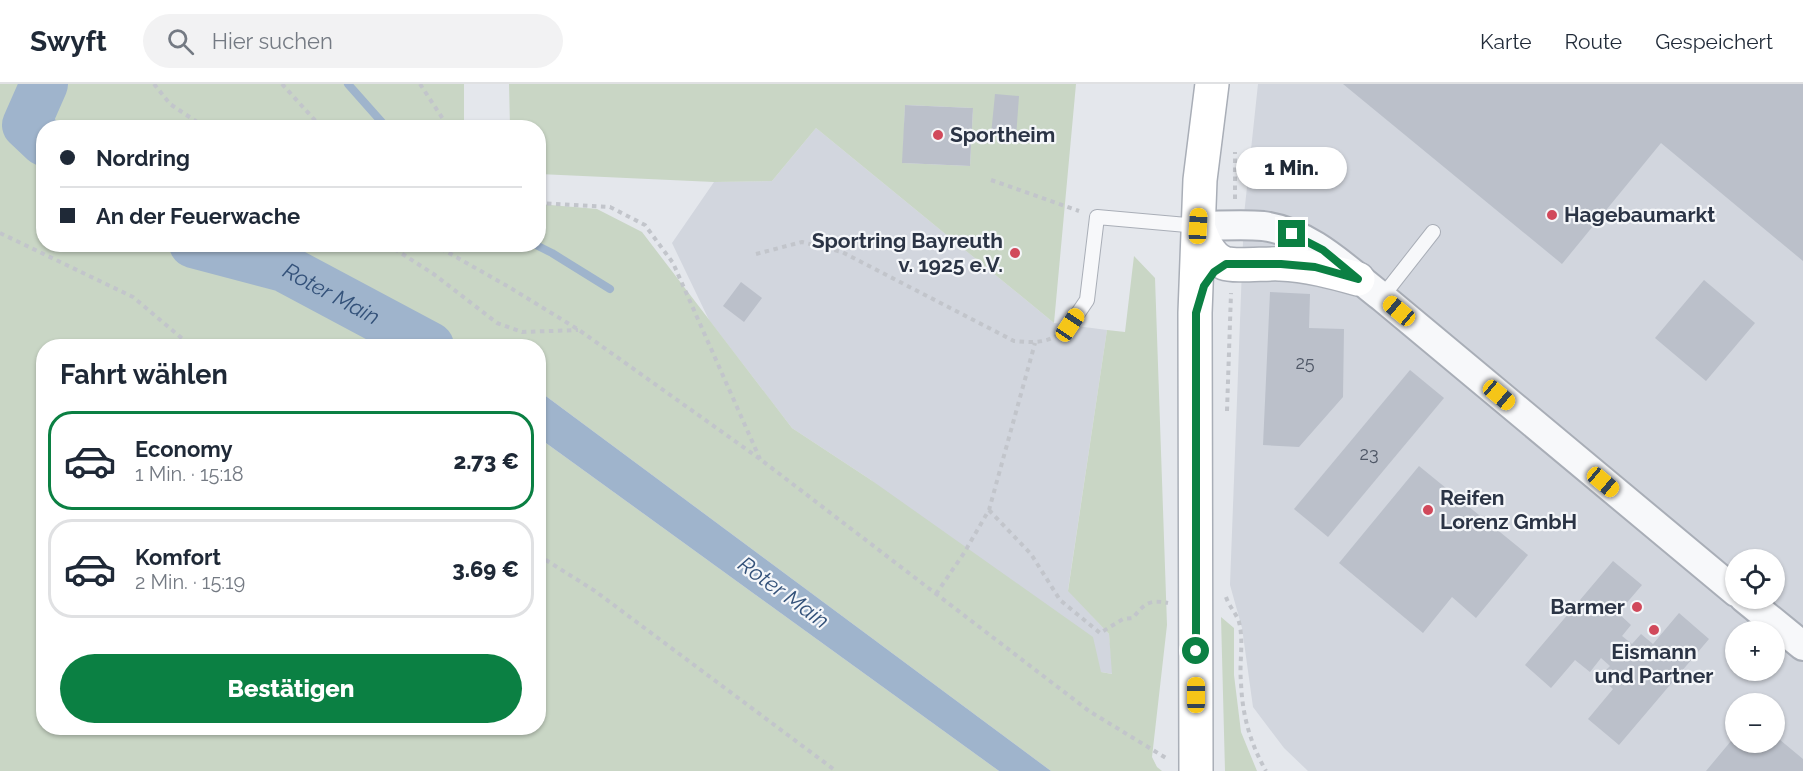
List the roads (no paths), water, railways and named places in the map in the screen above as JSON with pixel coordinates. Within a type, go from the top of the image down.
[{"type":"main road","points":[[1187,764],[1198,226],[1200,180],[1212,84]]},
{"type":"main road","points":[[1198,226],[1204,243],[1215,256],[1226,264]]},
{"type":"main road","points":[[1196,313],[1204,286],[1214,272],[1226,264],[1304,266],[1370,288]]},
{"type":"street","points":[[1198,226],[1264,226],[1292,234],[1323,250],[1725,583]]},
{"type":"street","points":[[1758,609],[1803,646]]},
{"type":"lane","points":[[1070,325],[1087,300],[1097,217],[1198,226]]},
{"type":"lane","points":[[1370,288],[1433,232]]},
{"type":"water","points":[[546,396],[1051,771],[999,771],[546,443]]},
{"type":"waterway","name":"Roter Main","points":[[36,134],[26,125],[44,84]]},
{"type":"waterway","points":[[348,84],[380,120]]},
{"type":"waterway","points":[[546,250],[610,289]]},
{"type":"waterway","name":"Roter Main","points":[[223,252],[284,268],[417,339]]},
{"type":"place","name":"Sportheim","points":[[938,135]]},
{"type":"place","name":"Hagebaumarkt","points":[[1552,215]]},
{"type":"place","name":"Sportring Bayreuth v. 1925 e.V.","points":[[1015,253]]},
{"type":"place","name":"Reifen Lorenz GmbH","points":[[1428,510]]},
{"type":"place","name":"Barmer","points":[[1637,607]]},
{"type":"place","name":"Eismann und Partner","points":[[1654,630]]}]
